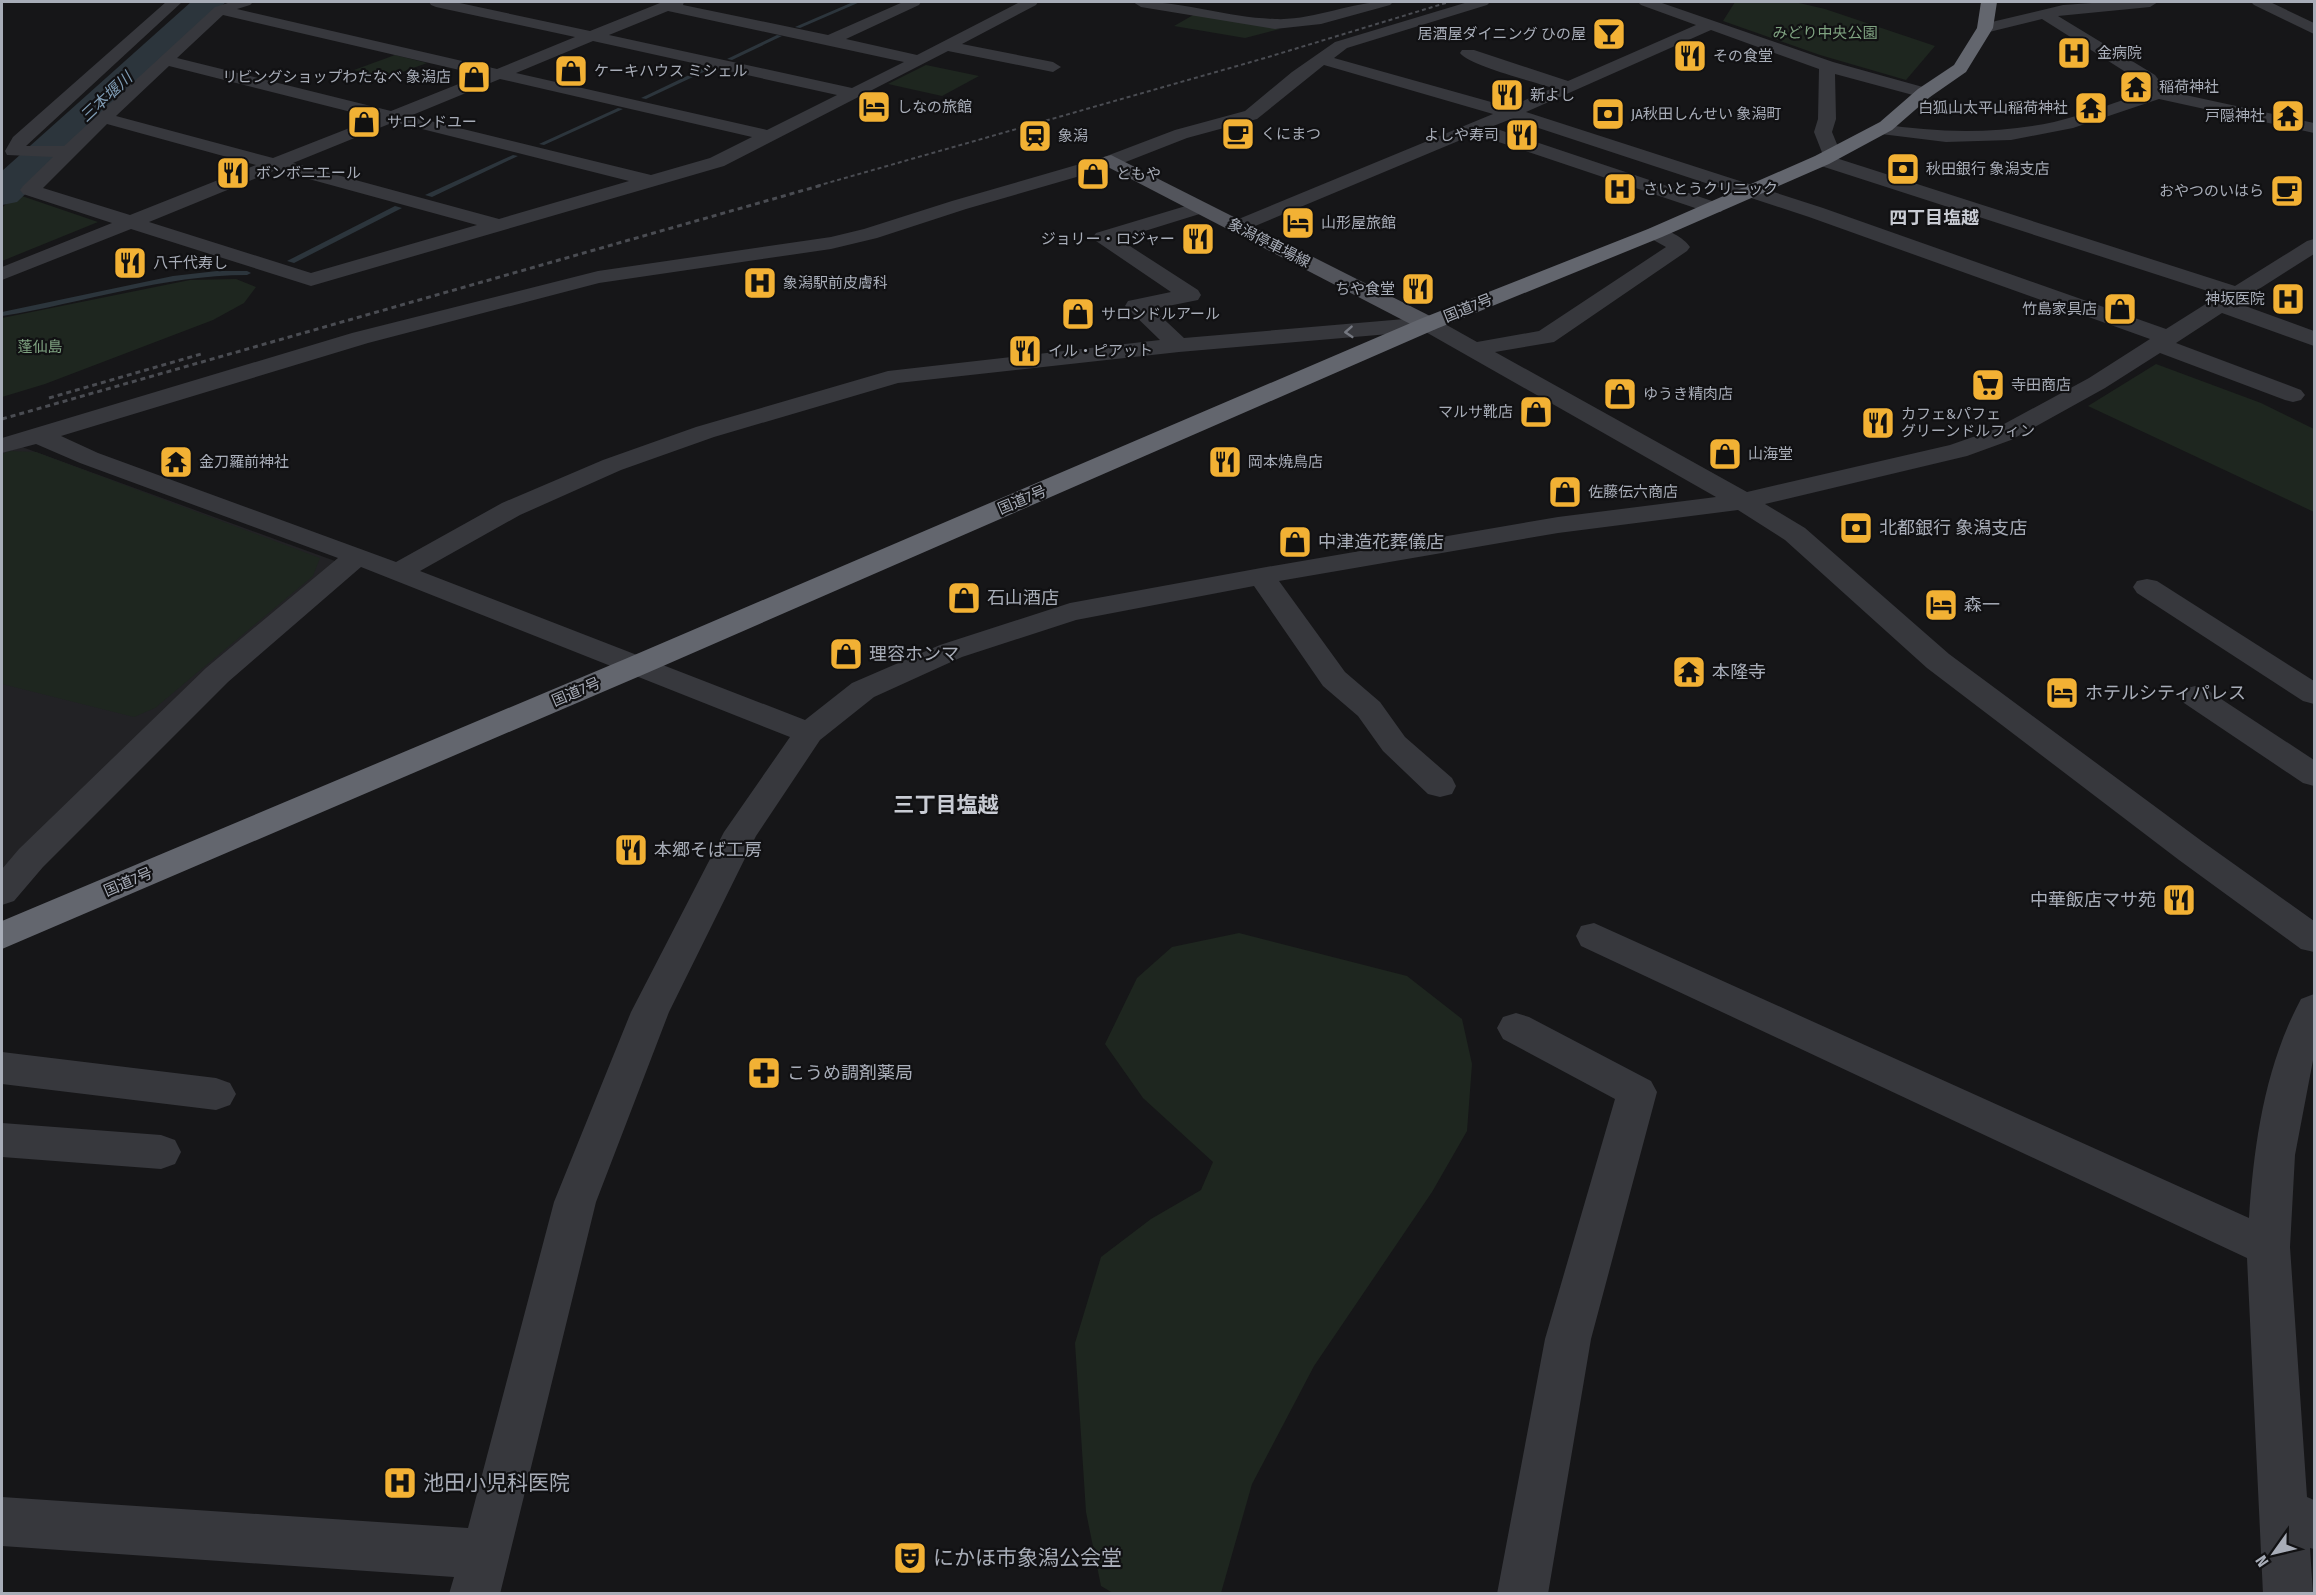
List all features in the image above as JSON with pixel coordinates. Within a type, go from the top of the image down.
[{"type":"highway","name":"国道7号","points":[[2,936],[636,666],[1428,324],[1655,233],[1827,157],[1881,129],[1924,93],[1960,68],[1985,28],[1989,2]]},
{"type":"main road","name":"象潟停車場線","points":[[1111,161],[1428,324]]},
{"type":"street","points":[[68,152],[14,151],[20,141],[174,2]]},
{"type":"street","points":[[9,166],[191,2]]},
{"type":"street","points":[[244,2],[220,10],[30,190],[311,280],[717,162],[1031,2]]},
{"type":"street","points":[[436,2],[854,94]]},
{"type":"street","points":[[830,40],[914,2]]},
{"type":"street","points":[[1141,2],[1275,24],[1321,19],[1377,4]]},
{"type":"street","points":[[1345,2],[1377,4]]},
{"type":"street","points":[[2,446],[360,338],[598,277],[831,243],[870,234],[959,205],[1111,161],[1181,134],[1251,115],[1320,58],[1341,45],[1482,2]]},
{"type":"street","points":[[1646,2],[1713,19],[1827,66],[1924,93]]},
{"type":"street","points":[[1985,28],[2063,10],[2150,2]]},
{"type":"street","points":[[2259,2],[2314,29]]},
{"type":"street","points":[[2,274],[671,4],[919,60]]},
{"type":"street","points":[[220,10],[500,72],[769,136]]},
{"type":"street","points":[[2044,14],[2149,79],[2158,88],[2158,94]]},
{"type":"street","points":[[2293,18],[2314,17]]},
{"type":"street","points":[[1236,227],[1510,113],[1713,19]]},
{"type":"street","points":[[946,46],[1053,67]]},
{"type":"street","points":[[1468,53],[1569,87]]},
{"type":"street","points":[[1320,58],[1403,80],[1754,190],[1957,260],[2293,395]]},
{"type":"street","points":[[165,60],[651,181]]},
{"type":"street","points":[[1827,66],[1827,119],[1823,132],[1827,157],[2230,299],[2314,339]]},
{"type":"street","points":[[1881,129],[1914,135],[2014,134],[2055,127],[2158,94],[2314,128]]},
{"type":"street","points":[[104,118],[500,225]]},
{"type":"street","points":[[1475,128],[1714,208]]},
{"type":"street","points":[[1179,345],[1136,306],[1190,295],[1103,237],[1199,208]]},
{"type":"street","points":[[1475,349],[1546,337],[1680,247],[1655,233]]},
{"type":"street","points":[[2,1522],[480,1574],[575,1202],[650,1012],[741,832],[809,733],[863,690],[951,651],[1070,612],[1261,576],[1558,525],[1743,501],[1958,451],[2002,435],[2097,383],[2314,245]]},
{"type":"street","points":[[398,572],[511,509],[612,465],[705,432],[896,376],[1179,345],[1428,324],[1743,501],[1795,534],[1938,661],[2191,851],[2314,939]]},
{"type":"street","points":[[37,435],[98,461],[357,556],[809,733]]},
{"type":"street","points":[[2,892],[31,858],[217,675],[357,556]]},
{"type":"street","points":[[1261,576],[1335,679],[1369,709],[1394,744],[1440,786]]},
{"type":"street","points":[[2146,587],[2314,694]]},
{"type":"street","points":[[2195,696],[2314,775]]},
{"type":"street","points":[[1594,936],[2268,1247]]},
{"type":"street","points":[[2288,1593],[2298,1518],[2268,1247],[2274,1155],[2296,1051],[2314,1010]]},
{"type":"street","points":[[1516,1028],[1637,1092],[1568,1340],[1522,1593]]},
{"type":"street","points":[[2,1068],[216,1094]]},
{"type":"street","points":[[2,1140],[161,1152]]},
{"type":"shaded area","points":[[22,447],[335,561],[2,874],[2,453]]},
{"type":"green space","name":"みどり中央公園","points":[[1735,2],[1799,3],[1825,9],[1935,46],[1906,80],[1820,55],[1723,21]]},
{"type":"green space","points":[[1195,14],[1280,29],[1245,38],[1174,26]]},
{"type":"green space","points":[[395,55],[427,63],[386,78],[354,70]]},
{"type":"green space","points":[[926,65],[979,76],[942,96],[888,84]]},
{"type":"green space","points":[[16,194],[98,222],[2,261],[2,208]]},
{"type":"green space","name":"蓬仙島","points":[[236,279],[256,287],[244,303],[213,320],[45,384],[2,397],[2,318],[190,280]]},
{"type":"green space","points":[[2156,364],[2261,403],[2314,429],[2314,512],[2088,406]]},
{"type":"green space","points":[[9,451],[36,452],[320,558],[313,576],[155,708],[134,717],[2,684],[2,454]]},
{"type":"green space","points":[[1239,933],[1407,976],[1462,1019],[1472,1064],[1467,1131],[1432,1192],[1314,1366],[1252,1484],[1221,1593],[1113,1593],[1101,1586],[1086,1512],[1075,1343],[1101,1257],[1151,1219],[1201,1190],[1213,1162],[1143,1098],[1105,1044],[1137,978],[1172,947]]},
{"type":"waterway","name":"三本堰川","points":[[2,193],[210,2]]},
{"type":"waterway","points":[[798,27],[857,2]]},
{"type":"waterway","points":[[730,59],[779,36]]},
{"type":"waterway","points":[[644,98],[708,68]]},
{"type":"waterway","points":[[542,144],[620,109]]},
{"type":"waterway","points":[[429,195],[515,156]]},
{"type":"waterway","points":[[291,261],[398,208]]},
{"type":"waterway","points":[[2,314],[173,278],[217,273],[247,273]]},
{"type":"railway","points":[[817,186],[1265,58],[1449,2]]},
{"type":"railway","points":[[2,419],[822,185]]},
{"type":"railway","points":[[49,398],[201,354]]},
{"type":"place","name":"居酒屋ダイニング ひの屋","points":[[1609,34]]},
{"type":"place","name":"金病院","points":[[2074,53]]},
{"type":"place","name":"その食堂","points":[[1690,56]]},
{"type":"place","name":"ケーキハウス ミシェル","points":[[571,71]]},
{"type":"place","name":"リビングショップわたなべ 象潟店","points":[[474,77]]},
{"type":"place","name":"稲荷神社","points":[[2136,87]]},
{"type":"place","name":"新よし","points":[[1507,95]]},
{"type":"place","name":"しなの旅館","points":[[874,107]]},
{"type":"place","name":"白狐山太平山稲荷神社","points":[[2091,108]]},
{"type":"place","name":"JA秋田しんせい 象潟町","points":[[1608,114]]},
{"type":"place","name":"戸隠神社","points":[[2288,116]]},
{"type":"place","name":"サロンドユー","points":[[364,122]]},
{"type":"place","name":"くにまつ","points":[[1238,134]]},
{"type":"place","name":"よしや寿司","points":[[1522,135]]},
{"type":"place","name":"象潟","points":[[1035,136]]},
{"type":"place","name":"秋田銀行 象潟支店","points":[[1903,169]]},
{"type":"place","name":"ボンボニエール","points":[[233,173]]},
{"type":"place","name":"ともや","points":[[1093,174]]},
{"type":"place","name":"さいとうクリニック","points":[[1620,189]]},
{"type":"place","name":"おやつのいはら","points":[[2287,191]]},
{"type":"place","name":"山形屋旅館","points":[[1298,223]]},
{"type":"place","name":"ジョリー・ロジャー","points":[[1198,239]]},
{"type":"place","name":"八千代寿し","points":[[130,263]]},
{"type":"place","name":"象潟駅前皮膚科","points":[[760,283]]},
{"type":"place","name":"ちや食堂","points":[[1418,289]]},
{"type":"place","name":"神坂医院","points":[[2288,299]]},
{"type":"place","name":"竹島家具店","points":[[2120,309]]},
{"type":"place","name":"サロンドルアール","points":[[1078,314]]},
{"type":"place","name":"イル・ピアット","points":[[1025,351]]},
{"type":"place","name":"寺田商店","points":[[1988,385]]},
{"type":"place","name":"ゆうき精肉店","points":[[1620,394]]},
{"type":"place","name":"マルサ靴店","points":[[1536,412]]},
{"type":"place","name":"カフェ&パフェ グリーンドルフィン","points":[[1878,423]]},
{"type":"place","name":"山海堂","points":[[1725,454]]},
{"type":"place","name":"金刀羅前神社","points":[[176,462]]},
{"type":"place","name":"岡本焼鳥店","points":[[1225,462]]},
{"type":"place","name":"佐藤伝六商店","points":[[1565,492]]},
{"type":"place","name":"北都銀行 象潟支店","points":[[1856,528]]},
{"type":"place","name":"中津造花葬儀店","points":[[1295,542]]},
{"type":"place","name":"石山酒店","points":[[964,598]]},
{"type":"place","name":"森一","points":[[1941,605]]},
{"type":"place","name":"理容ホンマ","points":[[846,654]]},
{"type":"place","name":"本隆寺","points":[[1689,672]]},
{"type":"place","name":"ホテルシティパレス","points":[[2062,693]]},
{"type":"place","name":"本郷そば工房","points":[[631,850]]},
{"type":"place","name":"中華飯店マサ苑","points":[[2179,900]]},
{"type":"place","name":"こうめ調剤薬局","points":[[764,1073]]},
{"type":"place","name":"池田小児科医院","points":[[400,1483]]},
{"type":"place","name":"にかほ市象潟公会堂","points":[[910,1558]]},
{"type":"district","name":"四丁目塩越","points":[[1934,218]]},
{"type":"district","name":"三丁目塩越","points":[[946,805]]}]
